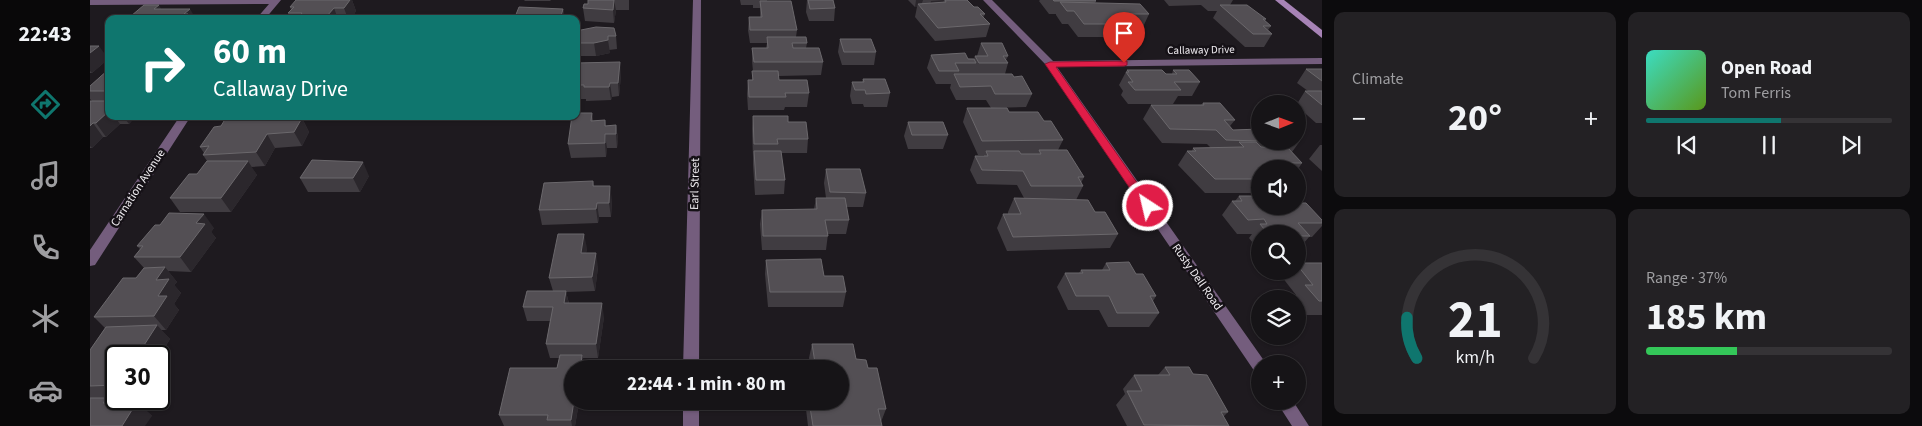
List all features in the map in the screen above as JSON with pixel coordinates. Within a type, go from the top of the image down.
[{"type":"street","name":"Earl Street","points":[[692,360],[696,0]]},
{"type":"street","name":"Rusty Dell Road","points":[[987,0],[1050,64],[1252,355]]},
{"type":"street","points":[[1279,0],[1322,35]]},
{"type":"street","points":[[90,2],[277,1]]},
{"type":"street","points":[[264,15],[277,1]]},
{"type":"street","name":"Callaway Drive","points":[[1050,64],[1322,61]]},
{"type":"street","name":"Carnation Avenue","points":[[90,261],[183,120]]},
{"type":"street","points":[[690,426],[691,410]]},
{"type":"street","points":[[1290,410],[1301,426]]},
{"type":"building","points":[[296,0],[350,0],[344,8],[334,8],[328,15],[288,13],[294,7],[290,7]]},
{"type":"building","points":[[588,0],[614,0],[613,10],[583,8],[584,4],[588,4]]},
{"type":"building","points":[[808,0],[833,0],[835,8],[810,9]]},
{"type":"building","points":[[945,0],[967,0],[985,14],[980,14],[990,24],[938,28],[918,4],[946,2]]},
{"type":"building","points":[[1095,0],[1096,1],[1054,1]]},
{"type":"building","points":[[760,1],[791,1],[797,30],[750,30],[749,17],[762,17]]},
{"type":"building","points":[[1060,2],[1140,4],[1149,14],[1131,14],[1137,20],[1108,20],[1111,24],[1084,24],[1074,11],[1067,11]]},
{"type":"building","points":[[144,5],[159,5],[154,9],[190,9],[184,14],[188,14],[187,15],[132,15]]},
{"type":"building","points":[[1220,5],[1247,5],[1266,19],[1263,19],[1271,26],[1263,26],[1272,34],[1253,34]]},
{"type":"building","points":[[519,7],[563,9],[561,15],[516,15]]},
{"type":"building","points":[[596,27],[614,28],[616,36],[608,36],[608,40],[594,43],[580,43],[580,30]]},
{"type":"building","points":[[767,37],[806,37],[807,43],[792,43],[793,48],[819,48],[823,62],[754,62],[752,48],[768,48]]},
{"type":"building","points":[[840,39],[871,39],[876,52],[844,52]]},
{"type":"building","points":[[981,43],[1002,43],[1008,56],[1003,56],[1008,63],[979,63],[975,56],[988,56]]},
{"type":"building","points":[[90,46],[99,46],[90,53]]},
{"type":"building","points":[[965,53],[968,59],[974,59],[976,63],[955,63],[959,71],[939,71],[931,55]]},
{"type":"building","points":[[620,62],[618,83],[610,83],[609,87],[584,87],[584,85],[580,85],[580,63]]},
{"type":"building","points":[[1306,69],[1322,69],[1322,81]]},
{"type":"building","points":[[1127,70],[1162,70],[1166,74],[1177,74],[1173,70],[1189,70],[1200,82],[1174,82],[1181,90],[1135,90],[1128,82],[1133,82],[1126,72],[1129,72]]},
{"type":"building","points":[[752,71],[778,71],[779,80],[807,80],[809,93],[785,93],[786,97],[749,97],[748,80],[753,80]]},
{"type":"building","points":[[105,73],[105,91],[90,91],[90,86]]},
{"type":"building","points":[[954,74],[1012,74],[1014,77],[1022,76],[1032,94],[995,94],[991,86],[960,87]]},
{"type":"building","points":[[863,79],[885,79],[890,93],[866,94],[865,90],[855,90],[852,82],[864,82]]},
{"type":"building","points":[[1305,91],[1322,91],[1322,105]]},
{"type":"building","points":[[90,101],[105,101],[105,115],[90,126]]},
{"type":"building","points":[[1203,103],[1220,103],[1235,120],[1224,120],[1233,130],[1251,129],[1251,141],[1226,140],[1216,130],[1170,129],[1151,105],[1204,105]]},
{"type":"building","points":[[967,108],[1007,108],[1009,112],[1038,112],[1044,121],[1051,121],[1063,140],[982,141]]},
{"type":"building","points":[[580,113],[592,113],[591,121],[605,120],[605,126],[616,125],[616,134],[605,134],[605,143],[568,144],[571,120],[580,120]]},
{"type":"building","points":[[753,116],[788,116],[788,122],[806,122],[808,139],[777,139],[778,144],[754,144]]},
{"type":"building","points":[[225,120],[301,120],[294,132],[267,134],[256,152],[203,155],[209,146],[200,147],[214,127],[221,126]]},
{"type":"building","points":[[908,122],[943,122],[948,135],[912,135]]},
{"type":"building","points":[[1239,142],[1251,142],[1251,150],[1290,150],[1299,160],[1251,160],[1251,179],[1215,179],[1187,151],[1196,151],[1193,148],[1244,147]]},
{"type":"building","points":[[1039,150],[1067,150],[1084,177],[1078,177],[1083,186],[1031,186],[1023,171],[982,170],[975,156],[988,156],[986,151],[1019,151],[1021,154],[1041,154]]},
{"type":"building","points":[[754,151],[781,151],[785,180],[756,180]]},
{"type":"building","points":[[312,160],[363,162],[353,178],[300,178]]},
{"type":"building","points":[[207,161],[248,161],[221,198],[170,198],[189,174],[197,174]]},
{"type":"building","points":[[826,169],[860,169],[866,193],[830,192]]},
{"type":"building","points":[[593,181],[593,186],[610,186],[609,203],[597,203],[596,209],[539,210],[544,183]]},
{"type":"building","points":[[1239,196],[1251,196],[1251,215],[1306,215],[1306,203],[1322,220],[1322,223],[1261,225],[1267,224],[1264,219],[1248,220],[1232,201],[1242,201]]},
{"type":"building","points":[[816,198],[845,198],[849,220],[825,220],[828,236],[763,236],[762,210],[817,209]]},
{"type":"building","points":[[1014,198],[1088,200],[1095,212],[1105,212],[1118,234],[1013,237],[1003,214],[1021,214]]},
{"type":"building","points":[[169,213],[204,214],[196,223],[205,224],[180,257],[134,257],[143,246],[137,246],[155,225],[160,225]]},
{"type":"building","points":[[558,234],[584,234],[581,253],[596,253],[592,277],[549,278]]},
{"type":"building","points":[[821,259],[824,276],[843,276],[846,292],[770,292],[766,260]]},
{"type":"building","points":[[1129,262],[1136,274],[1143,274],[1156,296],[1150,296],[1159,313],[1117,313],[1109,296],[1076,296],[1065,273],[1083,273],[1081,270],[1110,270],[1106,263]]},
{"type":"building","points":[[1306,263],[1322,263],[1322,301],[1319,301],[1305,285],[1313,285],[1306,276]]},
{"type":"building","points":[[165,267],[156,280],[169,279],[158,296],[167,296],[154,316],[94,317],[123,278],[136,278],[144,268]]},
{"type":"building","points":[[527,291],[566,291],[564,303],[602,303],[596,344],[546,344],[553,307],[523,307]]},
{"type":"building","points":[[157,325],[144,345],[105,345],[105,385],[90,386],[90,350],[106,327]]},
{"type":"building","points":[[812,344],[853,344],[856,359],[866,360],[868,368],[877,368],[886,409],[878,409],[882,426],[813,426],[810,410],[849,410],[849,360],[815,360]]},
{"type":"building","points":[[560,355],[582,355],[581,360],[564,360],[564,410],[573,410],[571,420],[547,420],[548,415],[499,415],[510,368],[557,368]]},
{"type":"building","points":[[1165,367],[1189,367],[1193,374],[1207,375],[1228,412],[1221,412],[1229,426],[1144,425],[1127,391],[1142,391],[1134,375],[1170,375]]},
{"type":"building","points":[[90,398],[105,398],[103,403],[105,403],[105,410],[132,410],[122,426],[90,426]]},
{"type":"route","points":[[1124,63],[1050,64],[1148,206]]}]
